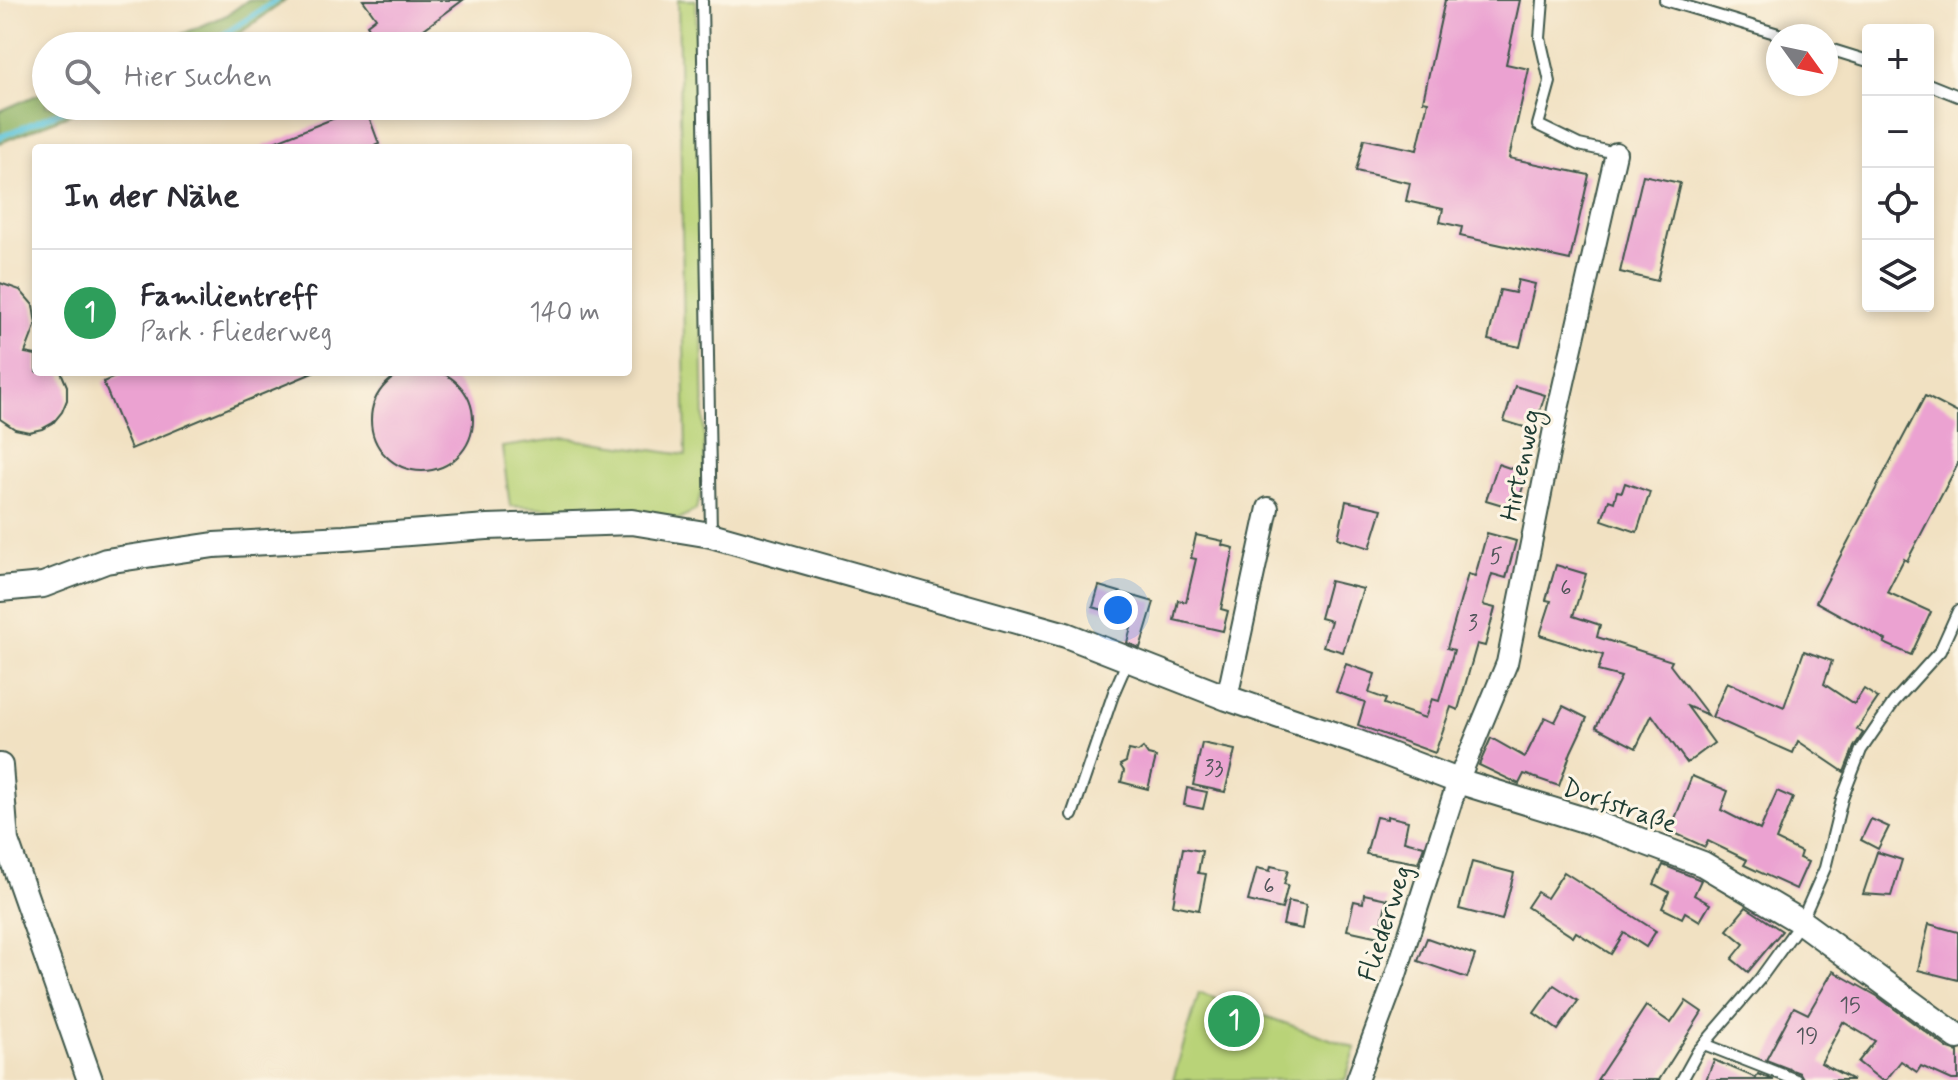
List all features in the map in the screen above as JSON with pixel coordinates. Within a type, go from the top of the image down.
[{"type":"street","name":"Hirtenweg","points":[[1458,781],[1507,663],[1558,409],[1616,153]]},
{"type":"street","points":[[1227,698],[1268,508]]},
{"type":"street","name":"Dorfstraße","points":[[0,589],[43,585],[106,561],[214,545],[487,527],[632,522],[711,535],[1066,635],[1227,698],[1458,781],[1591,822],[1703,864],[1801,922],[1958,1037]]},
{"type":"street","points":[[0,766],[6,841],[90,1080]]},
{"type":"street","name":"Fliederweg","points":[[1357,1080],[1394,981],[1458,781]]},
{"type":"lane","points":[[702,0],[711,535]]},
{"type":"lane","points":[[1543,0],[1540,38],[1550,82],[1538,125],[1579,145],[1616,153]]},
{"type":"lane","points":[[1665,0],[1766,30]]},
{"type":"lane","points":[[1838,52],[1862,59]]},
{"type":"lane","points":[[1934,86],[1958,96]]},
{"type":"lane","points":[[1682,1080],[1704,1044],[1759,980],[1801,922],[1825,868],[1842,799],[1861,750],[1894,702],[1940,651],[1958,611]]},
{"type":"lane","points":[[1072,815],[1128,660]]},
{"type":"lane","points":[[1704,1044],[1796,1080]]},
{"type":"green space","points":[[248,0],[286,0],[241,32],[187,32],[227,15]]},
{"type":"green space","points":[[678,0],[696,0],[705,481],[696,510],[675,521],[612,512],[510,506],[502,447],[565,438],[686,455]]},
{"type":"green space","points":[[32,97],[32,120],[56,120],[0,143],[0,111]]},
{"type":"green space","points":[[1199,993],[1356,1048],[1345,1080],[1173,1080]]},
{"type":"building","points":[[363,0],[463,0],[420,32],[372,32],[367,25],[376,18]]},
{"type":"building","points":[[1445,0],[1520,0],[1506,64],[1529,69],[1509,158],[1589,175],[1570,260],[1460,236],[1462,227],[1440,222],[1443,209],[1406,201],[1410,183],[1356,171],[1364,139],[1417,150],[1428,102],[1423,101]]},
{"type":"building","points":[[330,120],[370,120],[379,144],[269,144]]},
{"type":"building","points":[[1643,175],[1680,183],[1657,281],[1620,272]]},
{"type":"building","points":[[1518,280],[1535,284],[1520,347],[1488,340],[1500,290],[1515,293]]},
{"type":"building","points":[[0,283],[20,290],[32,304],[32,335],[25,353],[32,354],[32,376],[63,376],[67,386],[67,400],[53,423],[42,429],[29,432],[15,429],[0,419]]},
{"type":"building","points":[[117,376],[305,376],[131,449],[103,382]]},
{"type":"building","points":[[395,376],[449,376],[465,391],[472,410],[472,430],[465,449],[451,463],[432,470],[412,470],[393,463],[379,449],[372,430],[375,400],[379,391]]},
{"type":"building","points":[[1515,386],[1545,395],[1534,430],[1504,421]]},
{"type":"building","points":[[1925,396],[1958,413],[1958,464],[1907,561],[1904,559],[1887,592],[1931,612],[1911,655],[1884,643],[1886,640],[1816,602]]},
{"type":"building","points":[[1498,464],[1527,474],[1516,509],[1486,500]]},
{"type":"building","points":[[1625,483],[1650,492],[1637,532],[1602,520],[1609,500],[1614,502],[1617,491],[1622,492]]},
{"type":"building","points":[[1346,501],[1382,509],[1370,548],[1338,538]]},
{"type":"building","points":[[1487,533],[1516,541],[1506,578],[1492,574],[1483,605],[1495,608],[1485,646],[1477,644],[1458,710],[1451,707],[1435,753],[1358,725],[1365,702],[1336,692],[1346,664],[1375,674],[1369,693],[1386,699],[1384,704],[1425,718],[1432,699],[1439,701],[1454,650],[1447,648],[1468,574],[1475,576]]},
{"type":"building","points":[[1196,535],[1223,541],[1222,545],[1234,548],[1221,609],[1228,611],[1223,631],[1174,620],[1178,600],[1186,602],[1196,559],[1191,558]]},
{"type":"building","points":[[1556,565],[1586,574],[1573,616],[1600,625],[1597,637],[1672,661],[1670,665],[1708,715],[1687,706],[1714,743],[1687,763],[1652,715],[1636,748],[1596,727],[1621,677],[1598,671],[1603,655],[1540,635],[1551,601],[1546,600]]},
{"type":"building","points":[[1330,581],[1363,589],[1343,652],[1323,646],[1331,621],[1320,618]]},
{"type":"building","points":[[1099,586],[1154,602],[1140,648],[1127,643],[1133,619],[1093,607]]},
{"type":"building","points":[[1804,651],[1832,661],[1824,684],[1854,704],[1864,689],[1878,698],[1857,729],[1863,733],[1844,772],[1798,741],[1793,753],[1712,717],[1727,682],[1784,707]]},
{"type":"building","points":[[1563,706],[1587,718],[1559,786],[1524,774],[1519,784],[1479,765],[1491,738],[1525,757],[1545,717],[1555,722]]},
{"type":"building","points":[[1202,743],[1235,750],[1225,792],[1193,785]]},
{"type":"building","points":[[1143,748],[1148,755],[1156,757],[1148,789],[1121,782],[1124,771],[1120,765],[1126,762],[1129,750],[1138,752]]},
{"type":"building","points":[[1692,776],[1728,791],[1721,810],[1760,830],[1777,791],[1793,798],[1776,840],[1801,852],[1799,858],[1808,862],[1796,889],[1744,865],[1747,860],[1708,841],[1705,847],[1670,831]]},
{"type":"building","points":[[1187,788],[1207,792],[1203,809],[1184,805]]},
{"type":"building","points":[[1387,816],[1408,821],[1404,841],[1424,846],[1418,863],[1366,854],[1376,817],[1387,819]]},
{"type":"building","points":[[1871,819],[1889,827],[1878,849],[1861,840]]},
{"type":"building","points":[[1183,848],[1202,851],[1198,873],[1206,874],[1199,910],[1173,905]]},
{"type":"building","points":[[1877,852],[1902,860],[1891,896],[1863,894]]},
{"type":"building","points":[[1472,862],[1514,873],[1502,920],[1459,909]]},
{"type":"building","points":[[1663,865],[1701,880],[1694,895],[1710,904],[1700,921],[1685,912],[1682,918],[1662,908],[1669,892],[1654,884]]},
{"type":"building","points":[[1271,866],[1288,870],[1282,909],[1248,901],[1257,868],[1270,871]]},
{"type":"building","points":[[1564,872],[1656,931],[1646,947],[1624,933],[1611,954],[1576,932],[1573,937],[1527,907],[1537,892],[1547,898]]},
{"type":"building","points":[[1364,894],[1387,899],[1379,937],[1347,930],[1354,901],[1363,903]]},
{"type":"building","points":[[1288,901],[1306,905],[1302,929],[1283,925]]},
{"type":"building","points":[[1746,907],[1782,931],[1748,972],[1732,959],[1744,944],[1727,930]]},
{"type":"building","points":[[1929,924],[1958,932],[1958,980],[1918,970]]},
{"type":"building","points":[[1427,938],[1475,955],[1467,978],[1418,961]]},
{"type":"building","points":[[1833,971],[1877,996],[1949,1049],[1958,1052],[1958,1080],[1921,1066],[1917,1072],[1901,1061],[1886,1080],[1881,1080],[1858,1062],[1875,1041],[1843,1022],[1821,1063],[1853,1080],[1804,1080],[1800,1073],[1766,1060],[1794,1007],[1808,1014]]},
{"type":"building","points":[[1554,985],[1578,1001],[1558,1030],[1534,1013]]},
{"type":"building","points":[[1686,1001],[1702,1012],[1659,1080],[1597,1080],[1646,1006],[1671,1023]]},
{"type":"building","points":[[1714,1060],[1756,1078],[1758,1074],[1774,1080],[1706,1080]]},
{"type":"waterway","points":[[228,32],[277,0]]},
{"type":"waterway","points":[[0,137],[41,120]]},
{"type":"place","name":"Familientreff","points":[[1234,1021]]}]
